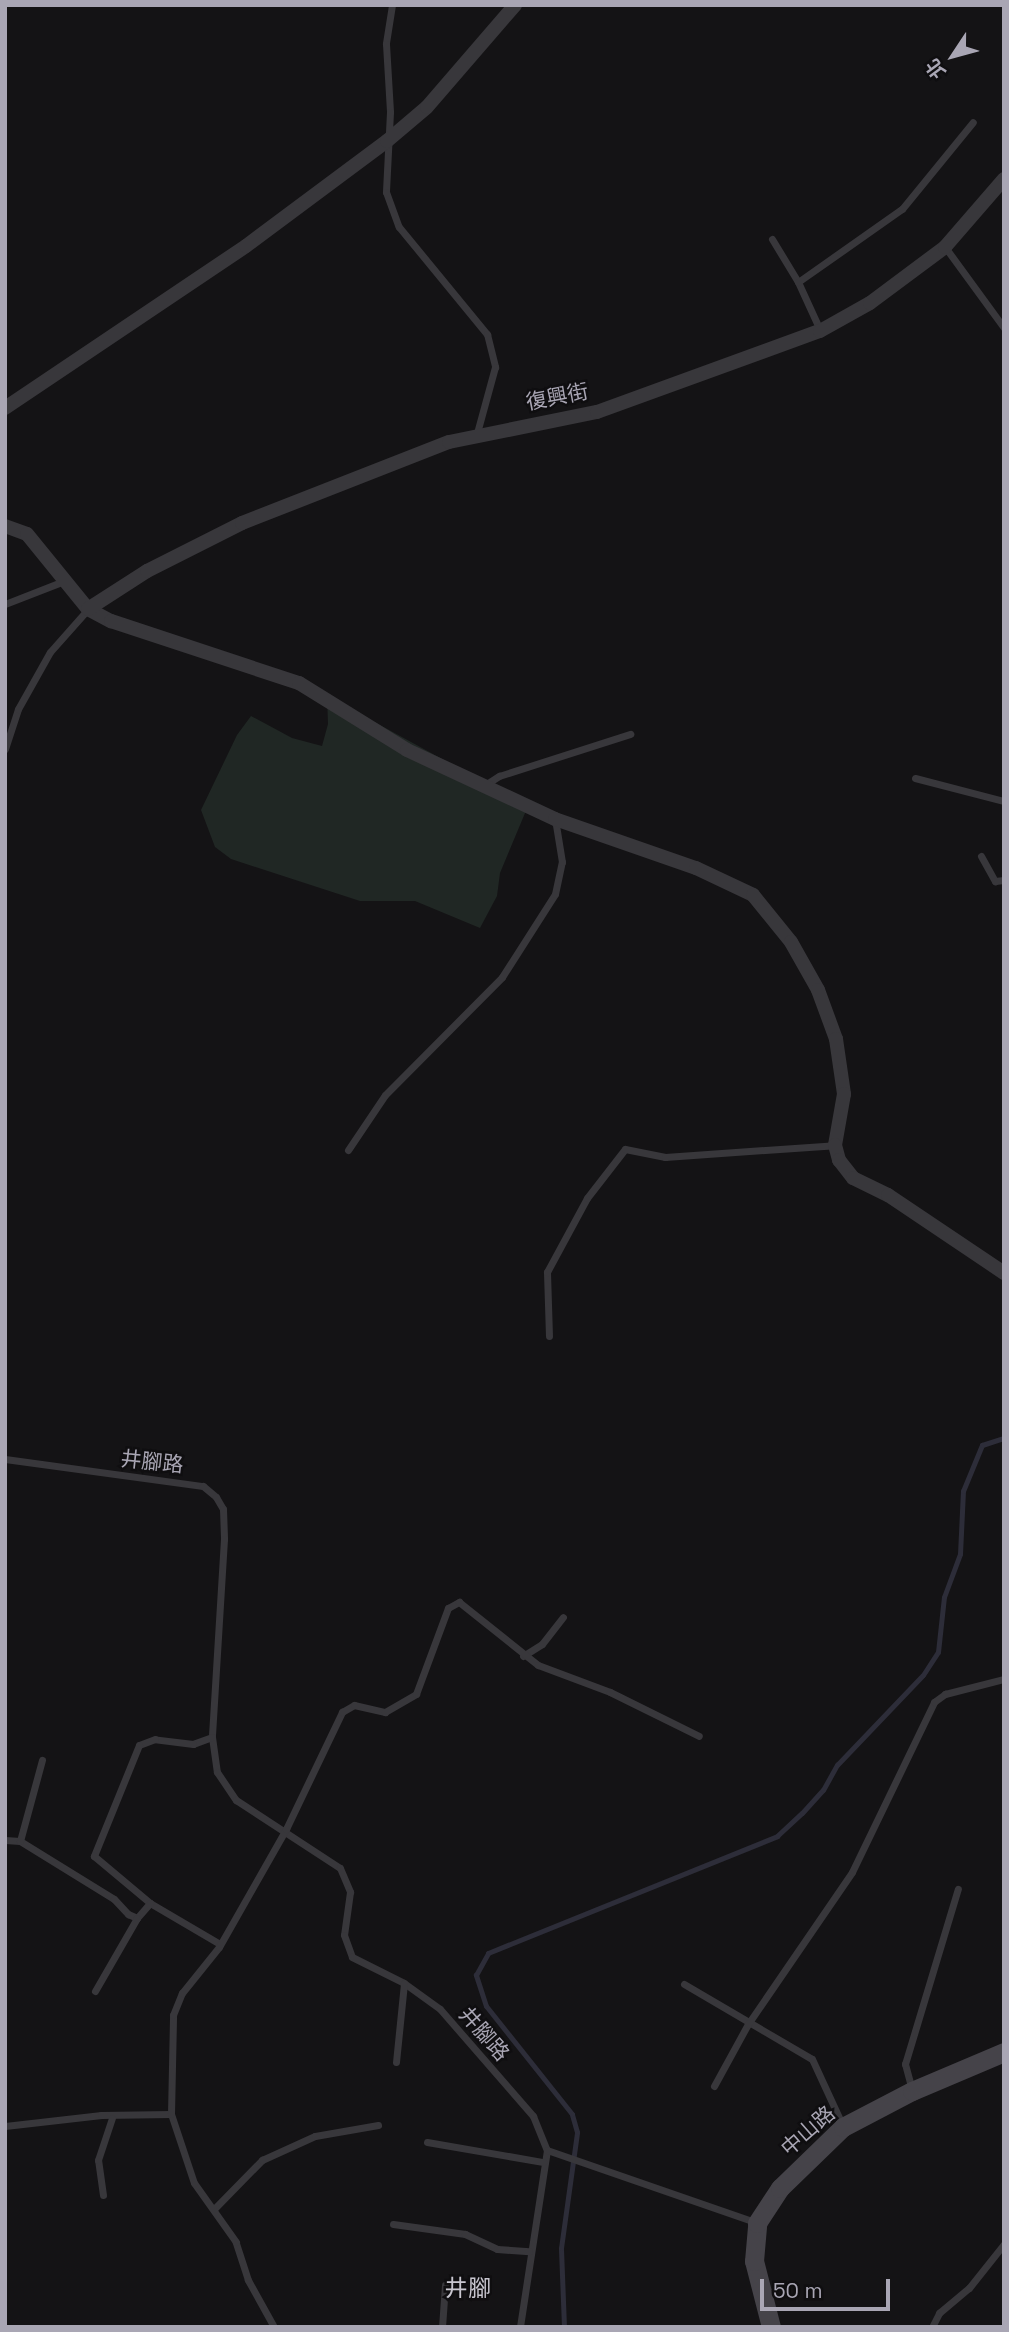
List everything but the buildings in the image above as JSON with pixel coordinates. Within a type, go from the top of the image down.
[{"type":"street","points":[[5,408],[246,246],[387,141],[427,107],[516,5]]},
{"type":"street","name":"復興街","points":[[88,609],[147,571],[242,523],[477,433],[597,412],[820,331],[870,303],[945,247],[1004,179]]},
{"type":"street","points":[[5,526],[27,534],[41,546],[64,581],[88,609],[153,638],[299,683],[407,750],[555,819],[673,859],[753,895],[791,942],[818,990],[836,1039],[844,1094],[835,1145],[839,1160],[853,1178],[888,1195],[1004,1273]]},
{"type":"street","name":"中山路","points":[[771,2327],[754,2261],[757,2223],[780,2188],[843,2127],[912,2091],[1004,2052]]},
{"type":"lane","points":[[392,5],[386,44],[390,113],[386,192],[399,227],[487,334],[495,367],[477,433]]},
{"type":"lane","points":[[797,282],[902,209],[973,122]]},
{"type":"lane","points":[[772,239],[797,282],[820,331]]},
{"type":"lane","points":[[945,247],[1004,328]]},
{"type":"lane","points":[[5,604],[64,581]]},
{"type":"lane","points":[[5,749],[18,709],[50,652],[88,609]]},
{"type":"lane","points":[[484,785],[499,776],[630,734]]},
{"type":"lane","points":[[915,778],[1004,801]]},
{"type":"lane","points":[[348,1150],[385,1095],[502,977],[555,894],[562,862],[555,819]]},
{"type":"lane","points":[[981,856],[995,881],[1004,880]]},
{"type":"lane","points":[[549,1336],[547,1272],[587,1198],[625,1149],[665,1157],[835,1145]]},
{"type":"lane","name":"井腳路","points":[[5,1459],[203,1486],[216,1497],[223,1509],[224,1539],[212,1737],[222,1785],[236,1800],[286,1829],[345,1877],[351,1892],[344,1935],[352,1957],[404,1983],[440,2009],[533,2116],[548,2150]]},
{"type":"lane","points":[[274,2327],[248,2280],[236,2242],[194,2183],[171,2114],[173,2015],[182,1993],[220,1944],[286,1829],[342,1712],[354,1705],[385,1712],[416,1694],[453,1604],[466,1603],[523,1656],[699,1736]]},
{"type":"lane","points":[[523,1656],[542,1644],[563,1617]]},
{"type":"lane","points":[[714,2086],[748,2024],[852,1872],[934,1702],[945,1694],[1004,1679]]},
{"type":"lane","points":[[212,1737],[193,1744],[155,1738],[139,1745],[94,1856],[150,1903],[220,1944]]},
{"type":"lane","points":[[20,1841],[41,1760]]},
{"type":"lane","points":[[5,1840],[20,1841],[137,1918]]},
{"type":"lane","points":[[912,2091],[905,2064],[958,1889]]},
{"type":"lane","points":[[95,1991],[137,1918],[150,1903]]},
{"type":"lane","points":[[396,2062],[404,1983]]},
{"type":"lane","points":[[684,1984],[748,2024],[812,2059],[843,2127]]},
{"type":"lane","points":[[5,2126],[101,2115],[113,2118],[171,2114]]},
{"type":"lane","points":[[103,2195],[98,2160],[113,2118]]},
{"type":"lane","points":[[214,2209],[262,2160],[315,2136],[378,2125]]},
{"type":"lane","points":[[427,2142],[543,2162]]},
{"type":"lane","points":[[520,2327],[543,2162],[548,2150],[757,2223]]},
{"type":"lane","points":[[393,2224],[465,2234],[497,2249],[529,2251]]},
{"type":"lane","points":[[932,2327],[939,2313],[969,2288],[1004,2244]]},
{"type":"lane","points":[[442,2327],[445,2285]]},
{"type":"shaded area","points":[[327,696],[528,806],[500,873],[497,896],[480,928],[415,901],[360,901],[231,859],[215,847],[201,810],[237,735],[251,716],[292,738],[322,746],[328,724]]},
{"type":"waterway","points":[[564,2327],[561,2248],[577,2132],[572,2114],[486,2006],[476,1975],[488,1953],[777,1836],[802,1813],[823,1790],[837,1765],[923,1675],[938,1652],[944,1597],[960,1554],[963,1491],[982,1445],[1004,1438]]},
{"type":"district","name":"井腳","points":[[468,2288]]}]
